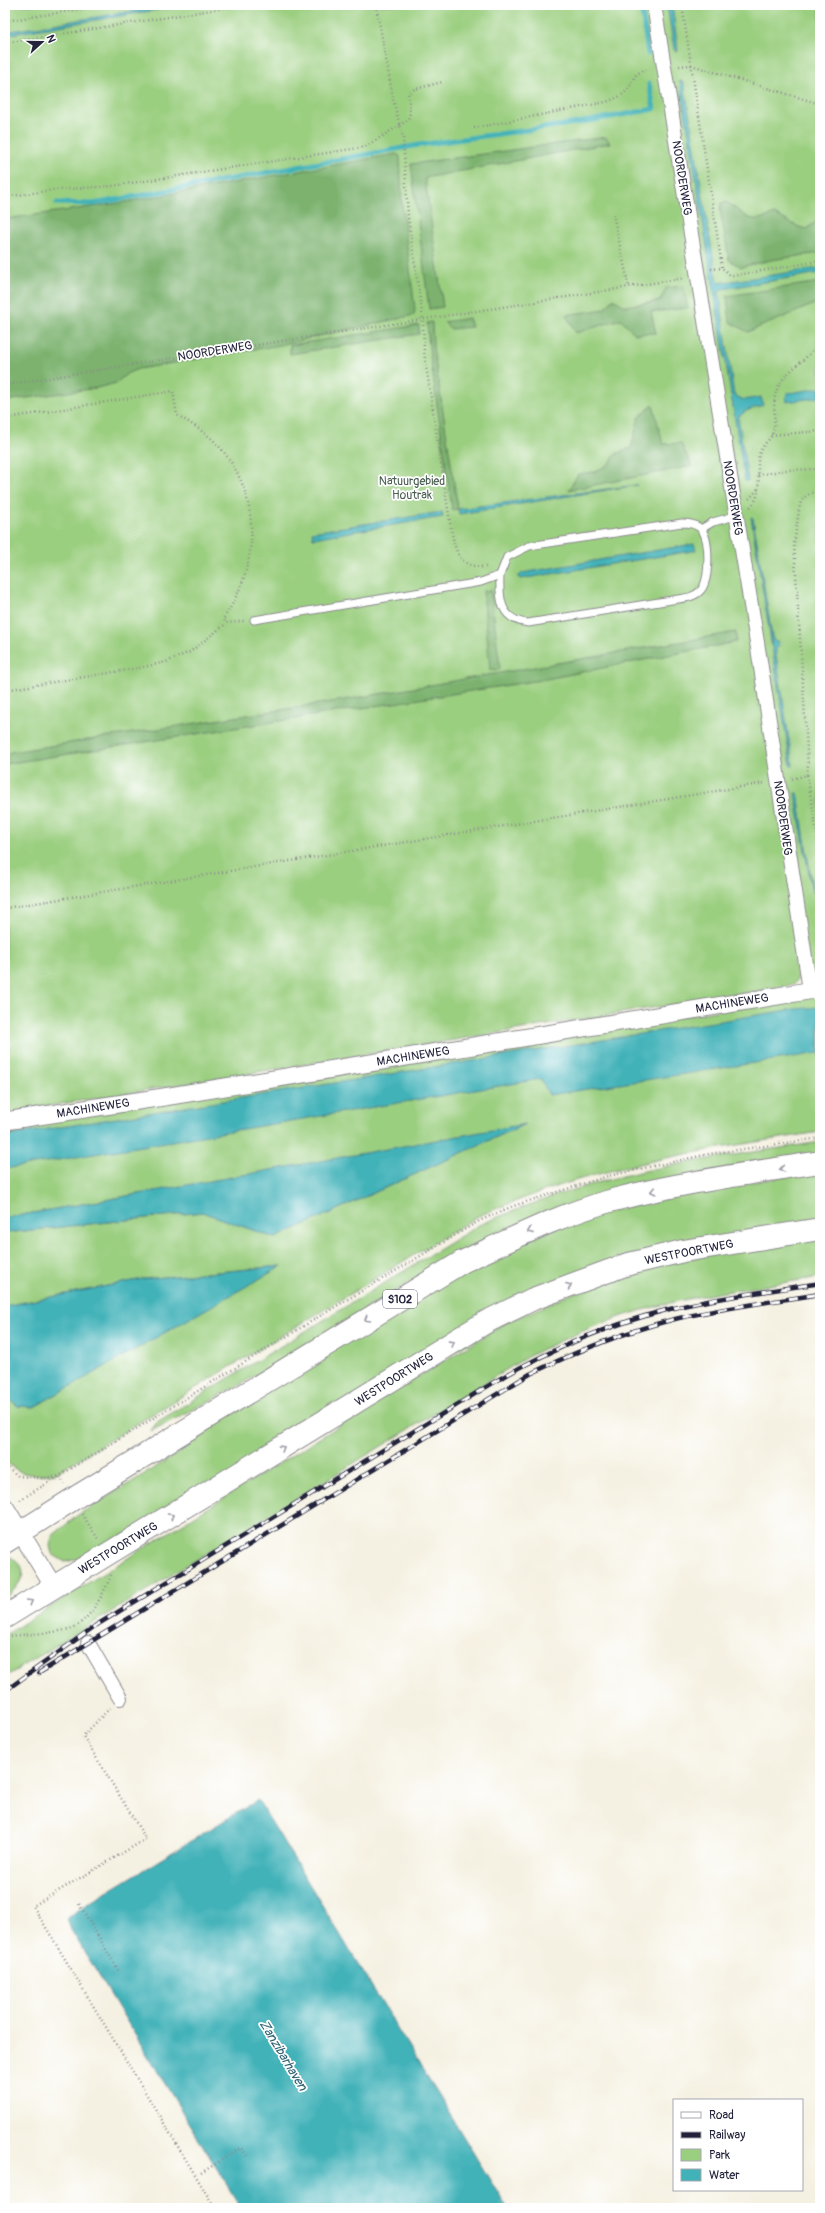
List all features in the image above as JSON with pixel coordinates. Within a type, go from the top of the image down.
[{"type":"main road","name":"S102","points":[[13,1537],[462,1262],[523,1233],[615,1200],[722,1178],[820,1162]]},
{"type":"main road","name":"WESTPOORTWEG","points":[[6,1624],[54,1587],[486,1322],[533,1299],[625,1265],[683,1251],[820,1229]]},
{"type":"street","name":"NOORDERWEG","points":[[654,5],[777,781],[815,990]]},
{"type":"street","name":"MACHINEWEG","points":[[5,1121],[164,1097],[815,990]]},
{"type":"street","points":[[5,1507],[13,1537],[54,1587]]},
{"type":"street","points":[[88,1643],[120,1698]]},
{"type":"lane","points":[[701,528],[713,522],[736,516]]},
{"type":"lane","points":[[678,523],[688,523],[701,528],[705,535],[707,545],[708,572],[702,590],[690,597],[528,623],[519,622],[512,619],[504,608],[500,591],[501,571],[507,557],[529,546],[678,523]]},
{"type":"lane","points":[[254,620],[472,584],[501,571]]},
{"type":"path","points":[[5,21],[107,5]]},
{"type":"path","points":[[5,43],[220,7],[243,5]]},
{"type":"path","points":[[376,5],[404,142],[408,217],[424,319],[424,352],[431,404],[456,550],[463,561],[471,567],[501,571]]},
{"type":"path","points":[[682,5],[722,268],[730,275],[737,275],[820,261]]},
{"type":"path","points":[[474,128],[606,102],[618,98],[626,91],[637,72],[664,67],[691,65],[820,104]]},
{"type":"path","points":[[5,198],[53,190],[112,186],[365,147],[410,118],[408,94],[415,89],[442,82]]},
{"type":"path","points":[[612,214],[629,287]]},
{"type":"path","points":[[716,269],[722,268]]},
{"type":"path","name":"NOORDERWEG","points":[[5,385],[136,363],[697,276]]},
{"type":"path","points":[[736,516],[751,507],[756,501],[759,456],[761,447],[772,435],[774,400],[780,385],[820,342]]},
{"type":"path","points":[[5,412],[8,418],[173,391],[177,415],[204,432],[224,453],[239,479],[248,503],[252,530],[250,554],[244,581],[238,596],[223,619],[227,623]]},
{"type":"path","points":[[772,435],[820,431]]},
{"type":"path","points":[[758,475],[786,470],[820,469]]},
{"type":"path","points":[[820,490],[806,495],[800,504],[794,544],[808,765],[807,775],[820,852]]},
{"type":"path","points":[[5,690],[140,668],[166,662],[190,652],[227,623],[254,620]]},
{"type":"path","points":[[5,908],[807,775]]},
{"type":"path","points":[[5,1465],[18,1476],[42,1478],[60,1476],[112,1563],[112,1574],[98,1603],[78,1626],[55,1631],[11,1636],[6,1624]]},
{"type":"path","points":[[120,1698],[83,1736],[146,1839],[33,1906],[215,2208]]},
{"type":"path","points":[[79,1904],[120,1973]]},
{"type":"path","points":[[201,2173],[241,2148],[248,2157]]},
{"type":"green space","name":"Natuurgebied Houtrak","points":[[5,5],[820,5],[820,978],[814,971],[801,973],[795,983],[787,986],[5,1113]]},
{"type":"green space","points":[[606,137],[610,143],[425,178],[443,307],[429,309],[411,164]]},
{"type":"green space","points":[[396,154],[400,156],[402,205],[415,309],[414,315],[280,345],[138,369],[128,373],[116,383],[97,388],[5,401],[5,219],[120,203]]},
{"type":"green space","points":[[727,202],[744,215],[753,219],[759,219],[774,214],[799,227],[807,229],[820,218],[820,253],[771,260],[741,267],[729,260],[720,209],[721,203]]},
{"type":"green space","points":[[820,282],[820,298],[817,303],[748,332],[730,322],[727,296]]},
{"type":"green space","points":[[683,286],[688,308],[651,312],[656,333],[635,334],[621,319],[576,333],[566,315],[605,309],[613,299],[625,306],[660,301],[666,288]]},
{"type":"green space","points":[[469,318],[472,327],[450,329],[444,322]]},
{"type":"green space","points":[[432,322],[433,347],[458,509],[452,510],[429,348],[427,323]]},
{"type":"green space","points":[[419,325],[419,334],[290,354],[290,345]]},
{"type":"green space","points":[[653,405],[663,444],[681,443],[692,466],[569,490],[578,474],[595,472],[609,464],[616,454],[631,448],[639,417]]},
{"type":"green space","points":[[491,590],[500,669],[490,670],[483,591]]},
{"type":"green space","points":[[736,632],[736,642],[541,680],[5,764],[5,753],[350,699]]},
{"type":"green space","points":[[820,994],[820,1132],[662,1159],[593,1175],[527,1197],[478,1216],[56,1473],[41,1475],[28,1474],[17,1470],[5,1460],[5,1396],[18,1406],[34,1407],[281,1266],[143,1279],[5,1306],[5,1233],[202,1212],[275,1238],[523,1125],[5,1218],[5,1126]]},
{"type":"green space","points":[[820,1142],[820,1155],[514,1226],[460,1252],[233,1389],[151,1431],[157,1422],[479,1225],[561,1194],[611,1179],[662,1167]]},
{"type":"green space","points":[[820,1171],[820,1221],[623,1257],[99,1549],[78,1559],[65,1562],[52,1554],[50,1546],[52,1536],[78,1515],[180,1452],[241,1404],[477,1263],[570,1222],[672,1195]]},
{"type":"green space","points":[[820,1235],[820,1277],[718,1293],[641,1310],[607,1321],[543,1349],[527,1357],[5,1677],[5,1635],[409,1382],[510,1321],[626,1270]]},
{"type":"green space","points":[[8,1556],[16,1560],[21,1565],[23,1571],[20,1582],[16,1588],[5,1598],[5,1557]]},
{"type":"water","points":[[170,5],[187,5],[5,35],[5,32]]},
{"type":"water","points":[[667,5],[672,5],[678,51],[675,51],[674,49]]},
{"type":"water","points":[[680,81],[684,83],[716,275],[719,283],[820,268],[820,273],[722,289],[719,292],[734,395],[744,400],[761,397],[763,405],[746,411],[738,417],[748,481],[745,481]]},
{"type":"water","points":[[820,388],[820,397],[787,402],[786,395],[789,393]]},
{"type":"water","points":[[637,485],[459,514],[458,509]]},
{"type":"water","points":[[442,512],[443,517],[313,538],[312,532]]},
{"type":"water","points":[[751,517],[753,518],[772,636],[774,641],[778,641],[779,646],[776,649],[776,654],[793,766],[791,766]]},
{"type":"water","points":[[694,544],[696,550],[692,551],[520,579],[518,577],[522,573]]},
{"type":"water","points":[[795,793],[798,793],[813,893],[812,892]]},
{"type":"water","points":[[820,1007],[819,1053],[549,1095],[541,1079],[5,1169],[5,1136],[795,1009]]},
{"type":"water","points":[[525,1124],[275,1238],[202,1212],[5,1233],[5,1218]]},
{"type":"water","points":[[282,1266],[34,1407],[18,1406],[5,1396],[5,1306],[143,1279]]},
{"type":"water","name":"Zanzibarhaven","points":[[258,1800],[507,2208],[241,2208],[71,1930],[67,1919],[79,1909]]},
{"type":"waterway","points":[[641,5],[648,54]]},
{"type":"waterway","points":[[57,203],[93,204],[419,145],[578,123],[654,109],[649,84]]},
{"type":"railway","points":[[5,1691],[95,1626],[496,1381],[538,1358],[602,1330],[647,1315],[688,1305],[820,1283]]},
{"type":"railway","points":[[39,1673],[530,1374],[564,1358],[652,1325],[726,1309],[820,1294]]}]
